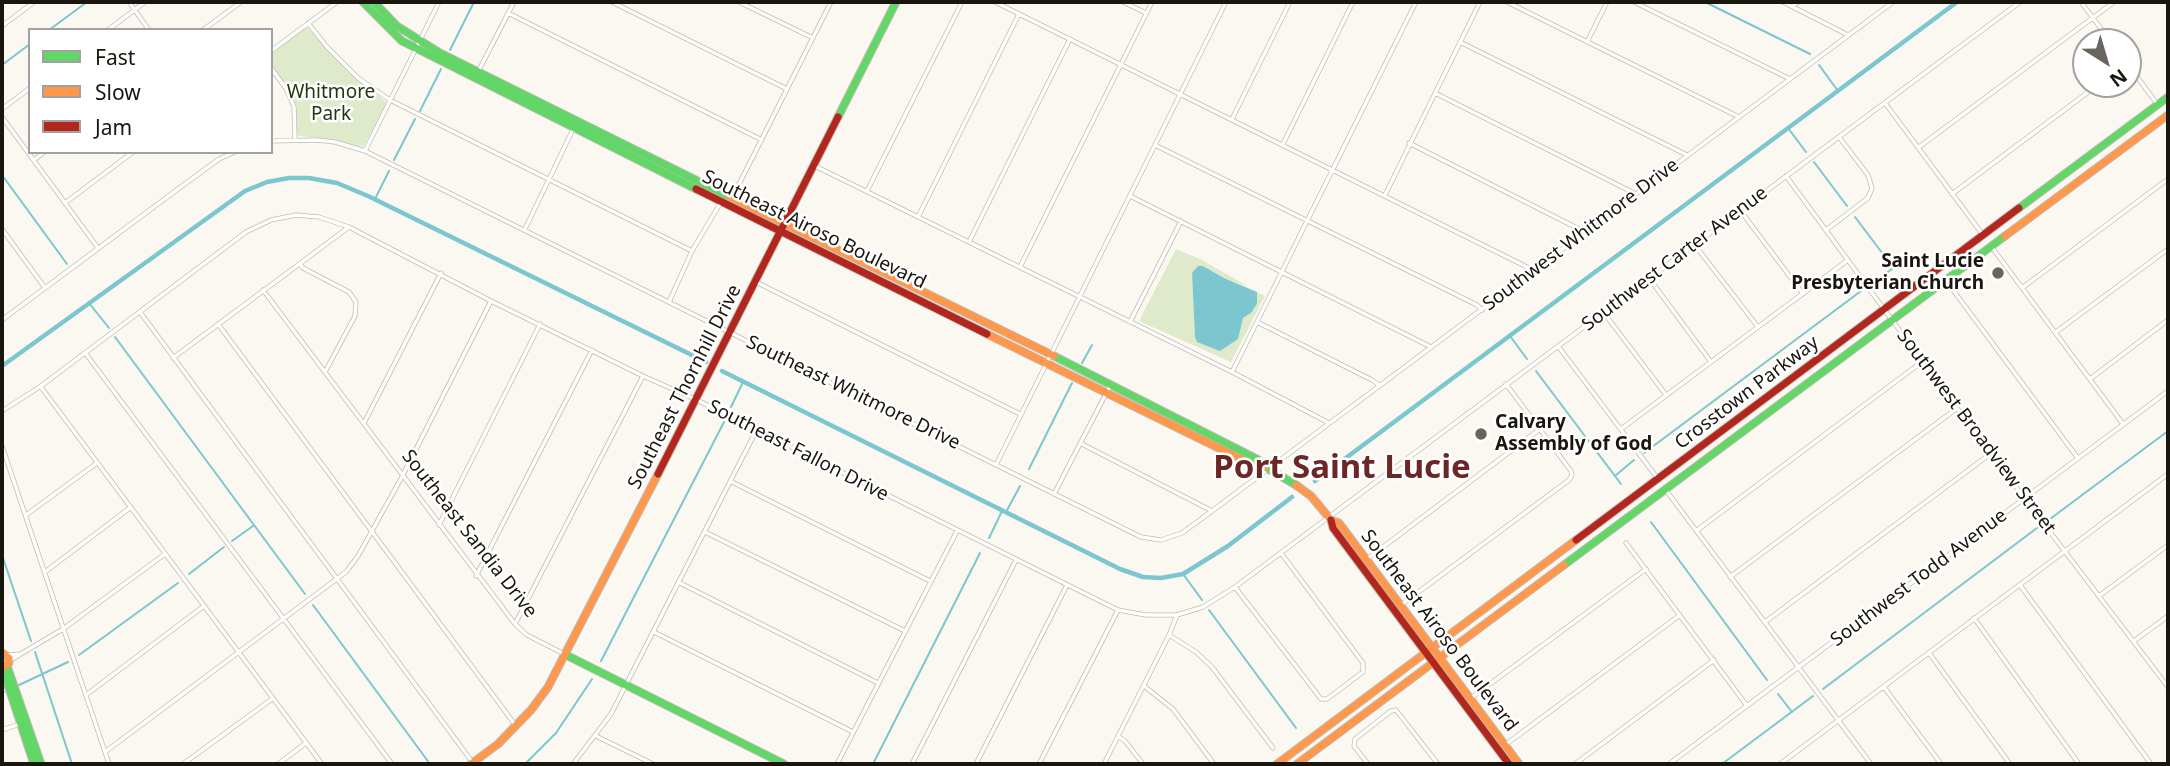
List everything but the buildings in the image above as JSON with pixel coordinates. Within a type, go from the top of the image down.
[{"type":"main road","name":"Southeast Airoso Boulevard","points":[[363,2],[390,30],[417,46],[732,198],[783,228],[1046,363],[1257,458],[1267,468],[1311,496],[1330,518],[1339,523],[1401,605],[1429,650]]},
{"type":"main road","name":"Southeast Airoso Boulevard","points":[[374,2],[417,46],[478,72],[573,129],[1051,355],[1108,390]]},
{"type":"main road","name":"Southeast Thornhill Drive","points":[[472,763],[516,726],[548,687],[566,655],[896,2]]},
{"type":"main road","name":"Crosstown Parkway","points":[[1276,764],[2168,97]]},
{"type":"main road","name":"Crosstown Parkway","points":[[1297,764],[2168,115]]},
{"type":"main road","name":"Southeast Airoso Boulevard","points":[[1330,518],[1333,528],[1437,660],[1471,698],[1519,764]]},
{"type":"main road","name":"Southeast Sandia Drive","points":[[566,655],[775,762],[784,764]]},
{"type":"main road","points":[[4,659],[20,724],[34,764]]},
{"type":"main road","points":[[4,659],[41,764]]},
{"type":"main road","name":"Southeast Airoso Boulevard","points":[[1437,660],[1508,764]]},
{"type":"street","points":[[2,24],[34,2]]},
{"type":"street","points":[[128,2],[148,28]]},
{"type":"street","points":[[111,28],[145,2]]},
{"type":"street","points":[[206,28],[241,2]]},
{"type":"street","points":[[273,49],[337,2]]},
{"type":"street","points":[[365,151],[439,2]]},
{"type":"street","points":[[478,72],[514,2]]},
{"type":"street","points":[[612,2],[787,89]]},
{"type":"street","points":[[739,2],[813,38]]},
{"type":"street","points":[[732,198],[831,2]]},
{"type":"street","points":[[867,191],[961,2]]},
{"type":"street","points":[[995,2],[1533,270]]},
{"type":"street","points":[[1123,2],[1146,13]]},
{"type":"street","points":[[1020,268],[1152,2]]},
{"type":"street","points":[[996,465],[1226,2]]},
{"type":"street","points":[[1232,119],[1290,2]]},
{"type":"street","points":[[1283,144],[1353,2]]},
{"type":"street","points":[[1231,372],[1416,2]]},
{"type":"street","points":[[1385,195],[1480,2]]},
{"type":"street","points":[[1507,2],[1739,117]]},
{"type":"street","points":[[1587,42],[1607,2]]},
{"type":"street","points":[[1634,2],[1790,79]]},
{"type":"street","points":[[1783,2],[1848,36]]},
{"type":"street","points":[[1793,6],[1798,2]]},
{"type":"street","name":"Southwest Whitmore Drive","points":[[1267,468],[1893,2]]},
{"type":"street","name":"Southwest Carter Avenue","points":[[1177,615],[1203,607],[1236,587],[2020,2]]},
{"type":"street","points":[[2081,2],[2100,28]]},
{"type":"street","points":[[1919,147],[2114,2]]},
{"type":"street","points":[[508,13],[762,139]]},
{"type":"street","points":[[918,217],[1019,14]]},
{"type":"street","points":[[308,23],[358,78],[390,100],[692,251]]},
{"type":"street","points":[[969,242],[1070,39]]},
{"type":"street","points":[[1460,42],[1688,155]]},
{"type":"street","points":[[273,71],[287,90],[294,107],[295,139]]},
{"type":"street","points":[[2142,84],[2158,105]]},
{"type":"street","points":[[2,109],[28,90]]},
{"type":"street","points":[[1435,93],[1636,194]]},
{"type":"street","points":[[1952,194],[2080,98]]},
{"type":"street","points":[[1885,103],[1983,235]]},
{"type":"street","points":[[2,117],[28,152]]},
{"type":"street","points":[[525,229],[577,121]]},
{"type":"street","points":[[1826,230],[1868,198],[1872,188],[1868,175],[1839,137]]},
{"type":"street","name":"Southeast Whitmore Drive","points":[[273,141],[295,139],[335,142],[365,151],[1151,540],[1170,539],[1212,511],[1267,468]]},
{"type":"street","points":[[1409,143],[1585,232]]},
{"type":"street","points":[[1155,145],[1477,305],[1482,310]]},
{"type":"street","points":[[30,154],[98,247]]},
{"type":"street","points":[[34,160],[42,154]]},
{"type":"street","points":[[65,203],[130,154]]},
{"type":"street","points":[[2,320],[208,167],[231,154]]},
{"type":"street","points":[[815,166],[1329,423]]},
{"type":"street","name":"Southwest Broadview Street","points":[[1786,176],[1956,408],[2168,687]]},
{"type":"street","points":[[2022,288],[2168,179]]},
{"type":"street","points":[[1130,196],[1430,347]]},
{"type":"street","points":[[669,302],[692,251],[721,201]]},
{"type":"street","points":[[1740,210],[1803,294]]},
{"type":"street","name":"Southeast Fallon Drive","points":[[2,411],[41,386],[246,232],[271,219],[309,216],[329,219],[1118,610],[1146,615],[1177,615]]},
{"type":"street","points":[[1130,322],[1181,221]]},
{"type":"street","points":[[173,358],[349,227]]},
{"type":"street","points":[[2,229],[45,288]]},
{"type":"street","points":[[1694,244],[1758,327]]},
{"type":"street","points":[[1992,246],[2123,424]]},
{"type":"street","points":[[2056,332],[2168,249]]},
{"type":"street","points":[[1621,429],[1848,260]]},
{"type":"street","points":[[300,264],[355,298],[356,312],[325,372]]},
{"type":"street","points":[[364,423],[441,273]]},
{"type":"street","points":[[1649,278],[1711,362]]},
{"type":"street","points":[[756,282],[1020,414]]},
{"type":"street","name":"Southeast Sandia Drive","points":[[263,290],[476,576],[515,624],[527,635],[566,655]]},
{"type":"street","points":[[1953,290],[2077,457]]},
{"type":"street","points":[[105,752],[337,579],[358,556],[403,475],[491,301]]},
{"type":"street","points":[[140,312],[472,763]]},
{"type":"street","points":[[1603,313],[1666,396]]},
{"type":"street","points":[[2090,379],[2168,320]]},
{"type":"street","points":[[1257,321],[1379,385]]},
{"type":"street","points":[[218,324],[516,726]]},
{"type":"street","points":[[439,525],[540,324]]},
{"type":"street","points":[[1558,346],[1658,479]]},
{"type":"street","points":[[476,576],[592,351]]},
{"type":"street","points":[[85,353],[392,764]]},
{"type":"street","points":[[1696,531],[1923,361]]},
{"type":"street","points":[[515,624],[643,376]]},
{"type":"street","points":[[1401,605],[1569,480],[1572,475],[1506,384]]},
{"type":"street","points":[[41,386],[322,764]]},
{"type":"street","points":[[1054,494],[1108,390]]},
{"type":"street","name":"Southwest Todd Avenue","points":[[1669,764],[2168,391]]},
{"type":"street","points":[[1730,577],[1956,408]]},
{"type":"street","points":[[1367,559],[1540,429]]},
{"type":"street","points":[[573,764],[596,736],[626,686],[756,431]]},
{"type":"street","points":[[1080,443],[1212,511]]},
{"type":"street","points":[[2,446],[109,764]]},
{"type":"street","points":[[1765,622],[1990,453]]},
{"type":"street","points":[[26,515],[97,463]]},
{"type":"street","points":[[1780,764],[2168,474]]},
{"type":"street","points":[[731,482],[930,581]]},
{"type":"street","points":[[1665,489],[1871,764]]},
{"type":"street","points":[[45,572],[131,508]]},
{"type":"street","points":[[837,764],[957,531]]},
{"type":"street","points":[[705,532],[905,631]]},
{"type":"street","points":[[1626,543],[1748,706]]},
{"type":"street","points":[[2099,596],[2168,545]]},
{"type":"street","points":[[1236,587],[1321,699],[1327,699],[1363,671],[1363,663],[1280,553]]},
{"type":"street","points":[[4,659],[21,654],[63,629],[165,554]]},
{"type":"street","points":[[912,764],[1016,560]]},
{"type":"street","points":[[1471,698],[1646,569]]},
{"type":"street","points":[[680,582],[878,682]]},
{"type":"street","points":[[976,764],[1067,585]]},
{"type":"street","points":[[2020,585],[2151,764]]},
{"type":"street","points":[[86,695],[204,607]]},
{"type":"street","points":[[1039,764],[1118,610]]},
{"type":"street","points":[[1104,764],[1177,615]]},
{"type":"street","points":[[1505,745],[1680,615]]},
{"type":"street","points":[[2134,641],[2168,616]]},
{"type":"street","points":[[1974,618],[2079,764]]},
{"type":"street","points":[[654,632],[853,732]]},
{"type":"street","points":[[1169,635],[1196,652],[1212,667],[1273,748]]},
{"type":"street","points":[[1928,653],[2010,764]]},
{"type":"street","points":[[1575,764],[1714,660]]},
{"type":"street","points":[[1144,686],[1173,709],[1214,764]]},
{"type":"street","points":[[1883,687],[1941,764]]},
{"type":"street","points":[[183,764],[272,699]]},
{"type":"street","points":[[1368,764],[1354,746],[1357,737],[1396,710],[1438,764]]},
{"type":"street","points":[[2,730],[20,724]]},
{"type":"street","points":[[596,736],[653,764]]},
{"type":"street","points":[[1118,737],[1125,741],[1143,764]]},
{"type":"street","points":[[278,764],[306,743]]},
{"type":"green space","name":"Whitmore Park","points":[[308,28],[348,72],[385,101],[386,105],[364,146],[357,147],[330,139],[297,134],[296,105],[290,91],[273,69],[273,52]]},
{"type":"green space","points":[[1176,249],[1202,260],[1249,287],[1224,278],[1203,266],[1192,273],[1195,337],[1239,326],[1257,304],[1257,292],[1265,296],[1231,362],[1139,321]]},
{"type":"water","points":[[1198,266],[1257,292],[1257,304],[1251,313],[1243,318],[1238,339],[1220,351],[1197,342],[1195,337],[1192,273]]},
{"type":"waterway","points":[[52,28],[87,2]]},
{"type":"waterway","points":[[450,50],[474,2]]},
{"type":"waterway","points":[[1705,2],[1810,54]]},
{"type":"waterway","points":[[1315,481],[1957,2]]},
{"type":"waterway","points":[[2,65],[28,46]]},
{"type":"waterway","points":[[1819,65],[1838,91]]},
{"type":"waterway","points":[[420,111],[441,69]]},
{"type":"waterway","points":[[394,160],[415,119]]},
{"type":"waterway","points":[[1788,128],[1806,152]]},
{"type":"waterway","points":[[1814,162],[1847,206]]},
{"type":"waterway","points":[[375,199],[389,171]]},
{"type":"waterway","points":[[2,175],[67,264]]},
{"type":"waterway","points":[[2,366],[245,191],[267,182],[289,178],[337,183],[368,196],[706,362]]},
{"type":"waterway","points":[[1855,217],[1886,258]]},
{"type":"waterway","points":[[1874,282],[1903,261]]},
{"type":"waterway","points":[[1644,453],[1861,291]]},
{"type":"waterway","points":[[89,303],[109,328]]},
{"type":"waterway","points":[[1510,336],[1527,359]]},
{"type":"waterway","points":[[115,337],[305,594]]},
{"type":"waterway","points":[[1082,363],[1092,345]]},
{"type":"waterway","points":[[722,371],[1120,569],[1143,577],[1161,578],[1183,574],[1228,546],[1292,497]]},
{"type":"waterway","points":[[1536,371],[1621,484]]},
{"type":"waterway","points":[[731,407],[743,382]]},
{"type":"waterway","points":[[1029,469],[1072,383]]},
{"type":"waterway","points":[[601,661],[724,422]]},
{"type":"waterway","points":[[2050,519],[2168,431]]},
{"type":"waterway","points":[[1616,475],[1634,460]]},
{"type":"waterway","points":[[1006,512],[1020,486]]},
{"type":"waterway","points":[[989,538],[1002,511]]},
{"type":"waterway","points":[[1651,522],[1767,680]]},
{"type":"waterway","points":[[232,541],[253,526]]},
{"type":"waterway","points":[[1823,689],[2037,528]]},
{"type":"waterway","points":[[189,574],[224,547]]},
{"type":"waterway","points":[[873,764],[980,553]]},
{"type":"waterway","points":[[2,555],[31,641]]},
{"type":"waterway","points":[[1183,574],[1202,600]]},
{"type":"waterway","points":[[79,655],[178,583]]},
{"type":"waterway","points":[[313,605],[430,764]]},
{"type":"waterway","points":[[1209,610],[1296,728]]},
{"type":"waterway","points":[[35,652],[72,764]]},
{"type":"waterway","points":[[19,685],[68,662]]},
{"type":"waterway","points":[[525,764],[556,733],[592,679]]},
{"type":"waterway","points":[[1778,694],[1792,712]]},
{"type":"waterway","points":[[1722,764],[1813,696]]},
{"type":"traffic: fast","points":[[363,2],[402,41],[696,189]]},
{"type":"traffic: fast","points":[[374,2],[397,26],[440,53],[730,197]]},
{"type":"traffic: fast","points":[[838,117],[896,2]]},
{"type":"traffic: fast","points":[[2019,208],[2168,97]]},
{"type":"traffic: fast","points":[[1564,565],[2005,236]]},
{"type":"traffic: fast","points":[[1054,356],[1257,459],[1265,467],[1296,485]]},
{"type":"traffic: fast","points":[[566,655],[784,764]]},
{"type":"traffic: fast","points":[[7,666],[41,764]]},
{"type":"traffic: fast","points":[[2,667],[34,764]]},
{"type":"traffic: slow","points":[[2005,236],[2168,115]]},
{"type":"traffic: slow","points":[[730,197],[1054,356]]},
{"type":"traffic: slow","points":[[987,334],[1257,467],[1265,467]]},
{"type":"traffic: slow","points":[[471,764],[498,744],[531,710],[548,687],[658,474]]},
{"type":"traffic: slow","points":[[1296,485],[1311,496],[1331,520],[1339,523],[1519,764]]},
{"type":"traffic: slow","points":[[1277,764],[1576,540]]},
{"type":"traffic: slow","points":[[1297,764],[1564,565]]},
{"type":"traffic: slow","points":[[2,653],[9,658],[9,663],[4,667]]},
{"type":"traffic: jam","points":[[658,474],[838,117]]},
{"type":"traffic: jam","points":[[696,189],[987,334]]},
{"type":"traffic: jam","points":[[1576,540],[2019,208]]},
{"type":"traffic: jam","points":[[1331,520],[1333,528],[1509,764]]},
{"type":"place","name":"Saint Lucie Presbyterian Church","points":[[1998,273]]},
{"type":"place","name":"Calvary Assembly of God","points":[[1481,434]]},
{"type":"district","name":"Port Saint Lucie","points":[[1342,469]]}]
